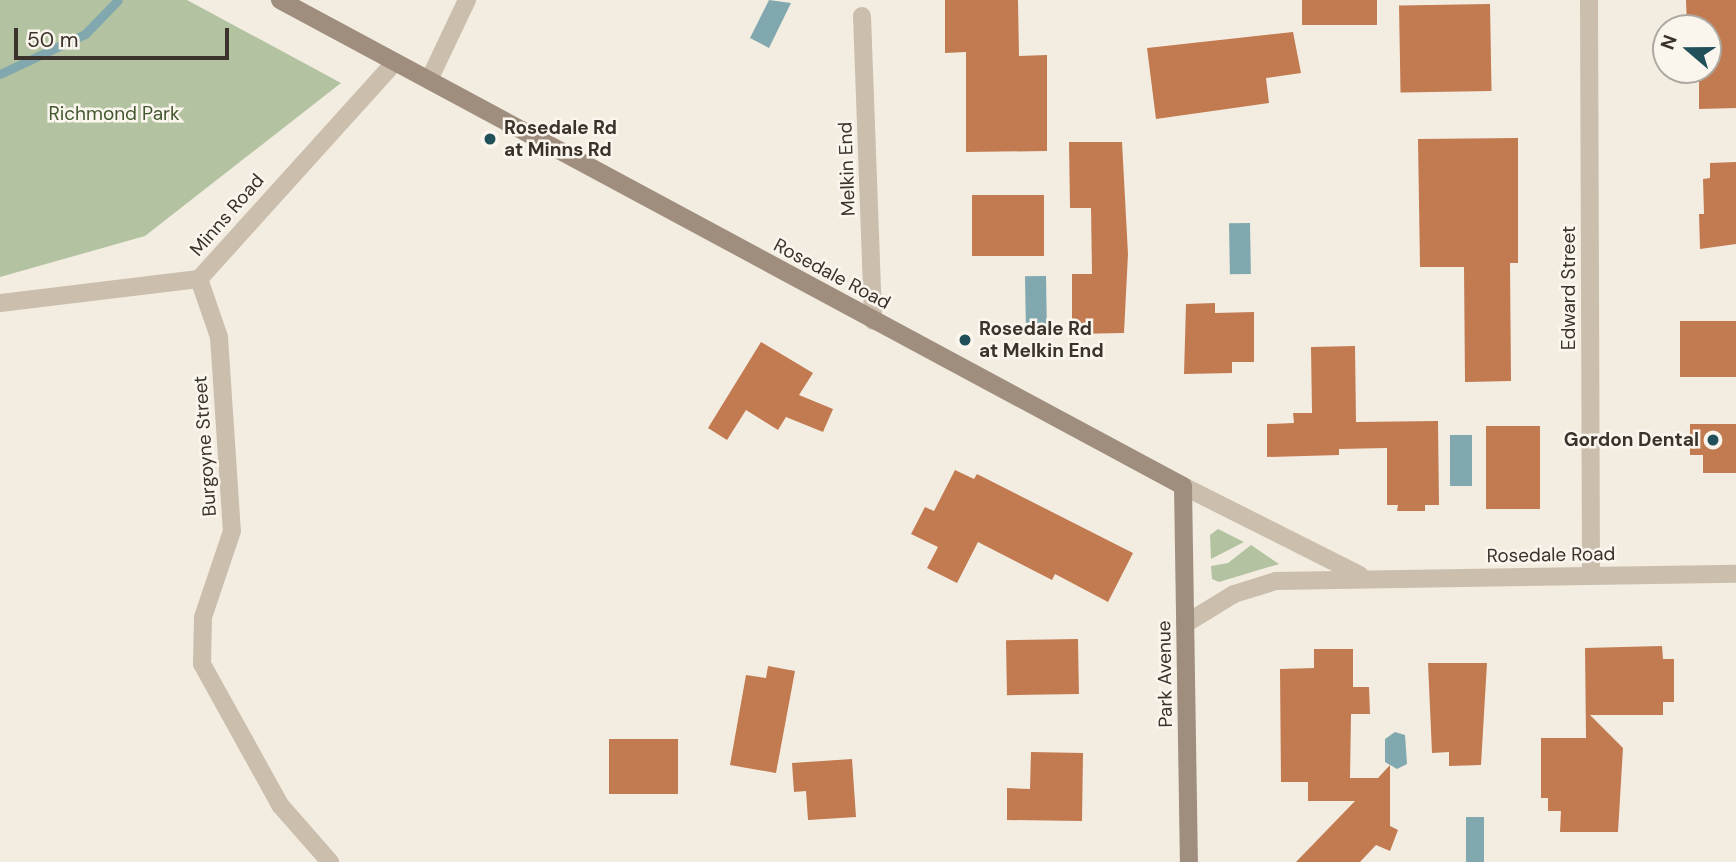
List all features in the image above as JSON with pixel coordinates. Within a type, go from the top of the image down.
[{"type":"street","name":"Rosedale Road","points":[[281,0],[1183,486],[1367,578]]},
{"type":"street","points":[[429,80],[467,0]]},
{"type":"street","name":"Edward Street","points":[[1589,0],[1591,575]]},
{"type":"street","name":"Melkin End","points":[[862,16],[873,321]]},
{"type":"street","name":"Minns Road","points":[[0,303],[199,279],[394,63]]},
{"type":"street","name":"Burgoyne Street","points":[[199,279],[219,337],[232,531],[203,617],[201,664],[280,805],[330,862]]},
{"type":"street","name":"Park Avenue","points":[[1183,486],[1189,862]]},
{"type":"street","name":"Rosedale Road","points":[[1185,624],[1255,586],[1276,581],[1736,574]]},
{"type":"green space","name":"Richmond Park","points":[[0,0],[187,0],[341,83],[145,236],[0,277]]},
{"type":"green space","points":[[1218,529],[1244,542],[1211,559],[1210,535]]},
{"type":"green space","points":[[1251,545],[1279,564],[1219,582],[1212,579],[1211,566],[1228,563]]},
{"type":"water","points":[[769,0],[791,3],[769,48],[750,38]]},
{"type":"water","points":[[1229,223],[1250,223],[1251,274],[1230,274]]},
{"type":"water","points":[[1025,276],[1046,276],[1047,326],[1026,326]]},
{"type":"water","points":[[1450,435],[1472,435],[1472,486],[1450,486]]},
{"type":"water","points":[[1395,732],[1405,735],[1407,764],[1397,769],[1385,762],[1385,739]]},
{"type":"water","points":[[1466,817],[1484,817],[1484,862],[1466,862]]},
{"type":"building","points":[[945,0],[1018,0],[1019,56],[1047,55],[1047,151],[966,152],[966,52],[945,53]]},
{"type":"building","points":[[1302,0],[1377,0],[1377,25],[1302,25]]},
{"type":"building","points":[[1686,0],[1736,0],[1736,108],[1699,109],[1699,84],[1722,84],[1722,14],[1687,14]]},
{"type":"building","points":[[1490,4],[1492,91],[1401,93],[1399,6]]},
{"type":"building","points":[[1293,32],[1301,73],[1266,78],[1269,103],[1156,119],[1147,48]]},
{"type":"building","points":[[1518,138],[1518,263],[1510,263],[1511,381],[1465,382],[1464,267],[1420,267],[1418,139]]},
{"type":"building","points":[[1069,142],[1122,142],[1128,254],[1124,333],[1072,334],[1072,274],[1092,274],[1091,208],[1070,208]]},
{"type":"building","points":[[1736,162],[1736,244],[1700,249],[1699,214],[1704,214],[1703,179],[1710,178],[1710,163]]},
{"type":"building","points":[[972,195],[1044,195],[1044,256],[972,256]]},
{"type":"building","points":[[1215,303],[1215,313],[1254,312],[1254,362],[1232,362],[1232,373],[1184,374],[1186,304]]},
{"type":"building","points":[[1680,321],[1736,321],[1736,377],[1680,377]]},
{"type":"building","points":[[761,342],[813,373],[799,395],[833,409],[823,432],[786,417],[778,430],[746,410],[727,440],[708,428]]},
{"type":"building","points":[[1355,346],[1356,422],[1438,421],[1439,505],[1425,505],[1425,511],[1397,511],[1398,505],[1387,505],[1387,448],[1339,449],[1339,455],[1267,457],[1267,424],[1294,423],[1293,413],[1312,413],[1311,347]]},
{"type":"building","name":"Gordon Dental","points":[[1690,424],[1736,424],[1736,473],[1703,473],[1703,455],[1690,455]]},
{"type":"building","points":[[1486,426],[1540,426],[1540,509],[1486,509]]},
{"type":"building","points":[[955,470],[974,479],[977,474],[1133,553],[1108,602],[1055,574],[1052,580],[978,542],[957,583],[927,568],[938,547],[911,534],[925,507],[934,511]]},
{"type":"building","points":[[1078,639],[1079,694],[1007,695],[1006,640]]},
{"type":"building","points":[[1662,646],[1663,659],[1674,659],[1674,702],[1663,702],[1663,715],[1590,715],[1623,748],[1618,832],[1560,832],[1561,811],[1548,811],[1548,798],[1541,798],[1541,738],[1586,738],[1585,648]]},
{"type":"building","points":[[1314,649],[1353,649],[1353,687],[1369,687],[1370,714],[1351,714],[1350,778],[1378,778],[1390,765],[1390,826],[1398,830],[1390,851],[1376,845],[1360,862],[1296,862],[1355,801],[1308,801],[1308,782],[1281,782],[1280,669],[1314,668]]},
{"type":"building","points":[[1428,663],[1487,663],[1481,765],[1449,766],[1449,752],[1432,753]]},
{"type":"building","points":[[768,666],[795,671],[776,773],[730,765],[746,675],[766,678]]},
{"type":"building","points":[[609,739],[678,739],[678,794],[609,794]]},
{"type":"building","points":[[1031,752],[1083,753],[1082,821],[1007,820],[1007,788],[1030,789]]},
{"type":"building","points":[[852,759],[856,817],[808,820],[806,791],[794,792],[792,763]]},
{"type":"waterway","points":[[0,74],[85,34],[118,0]]},
{"type":"place","name":"Rosedale Rd at Minns Rd","points":[[490,139]]},
{"type":"place","name":"Rosedale Rd at Melkin End","points":[[965,340]]},
{"type":"place","name":"Gordon Dental","points":[[1713,440]]}]
